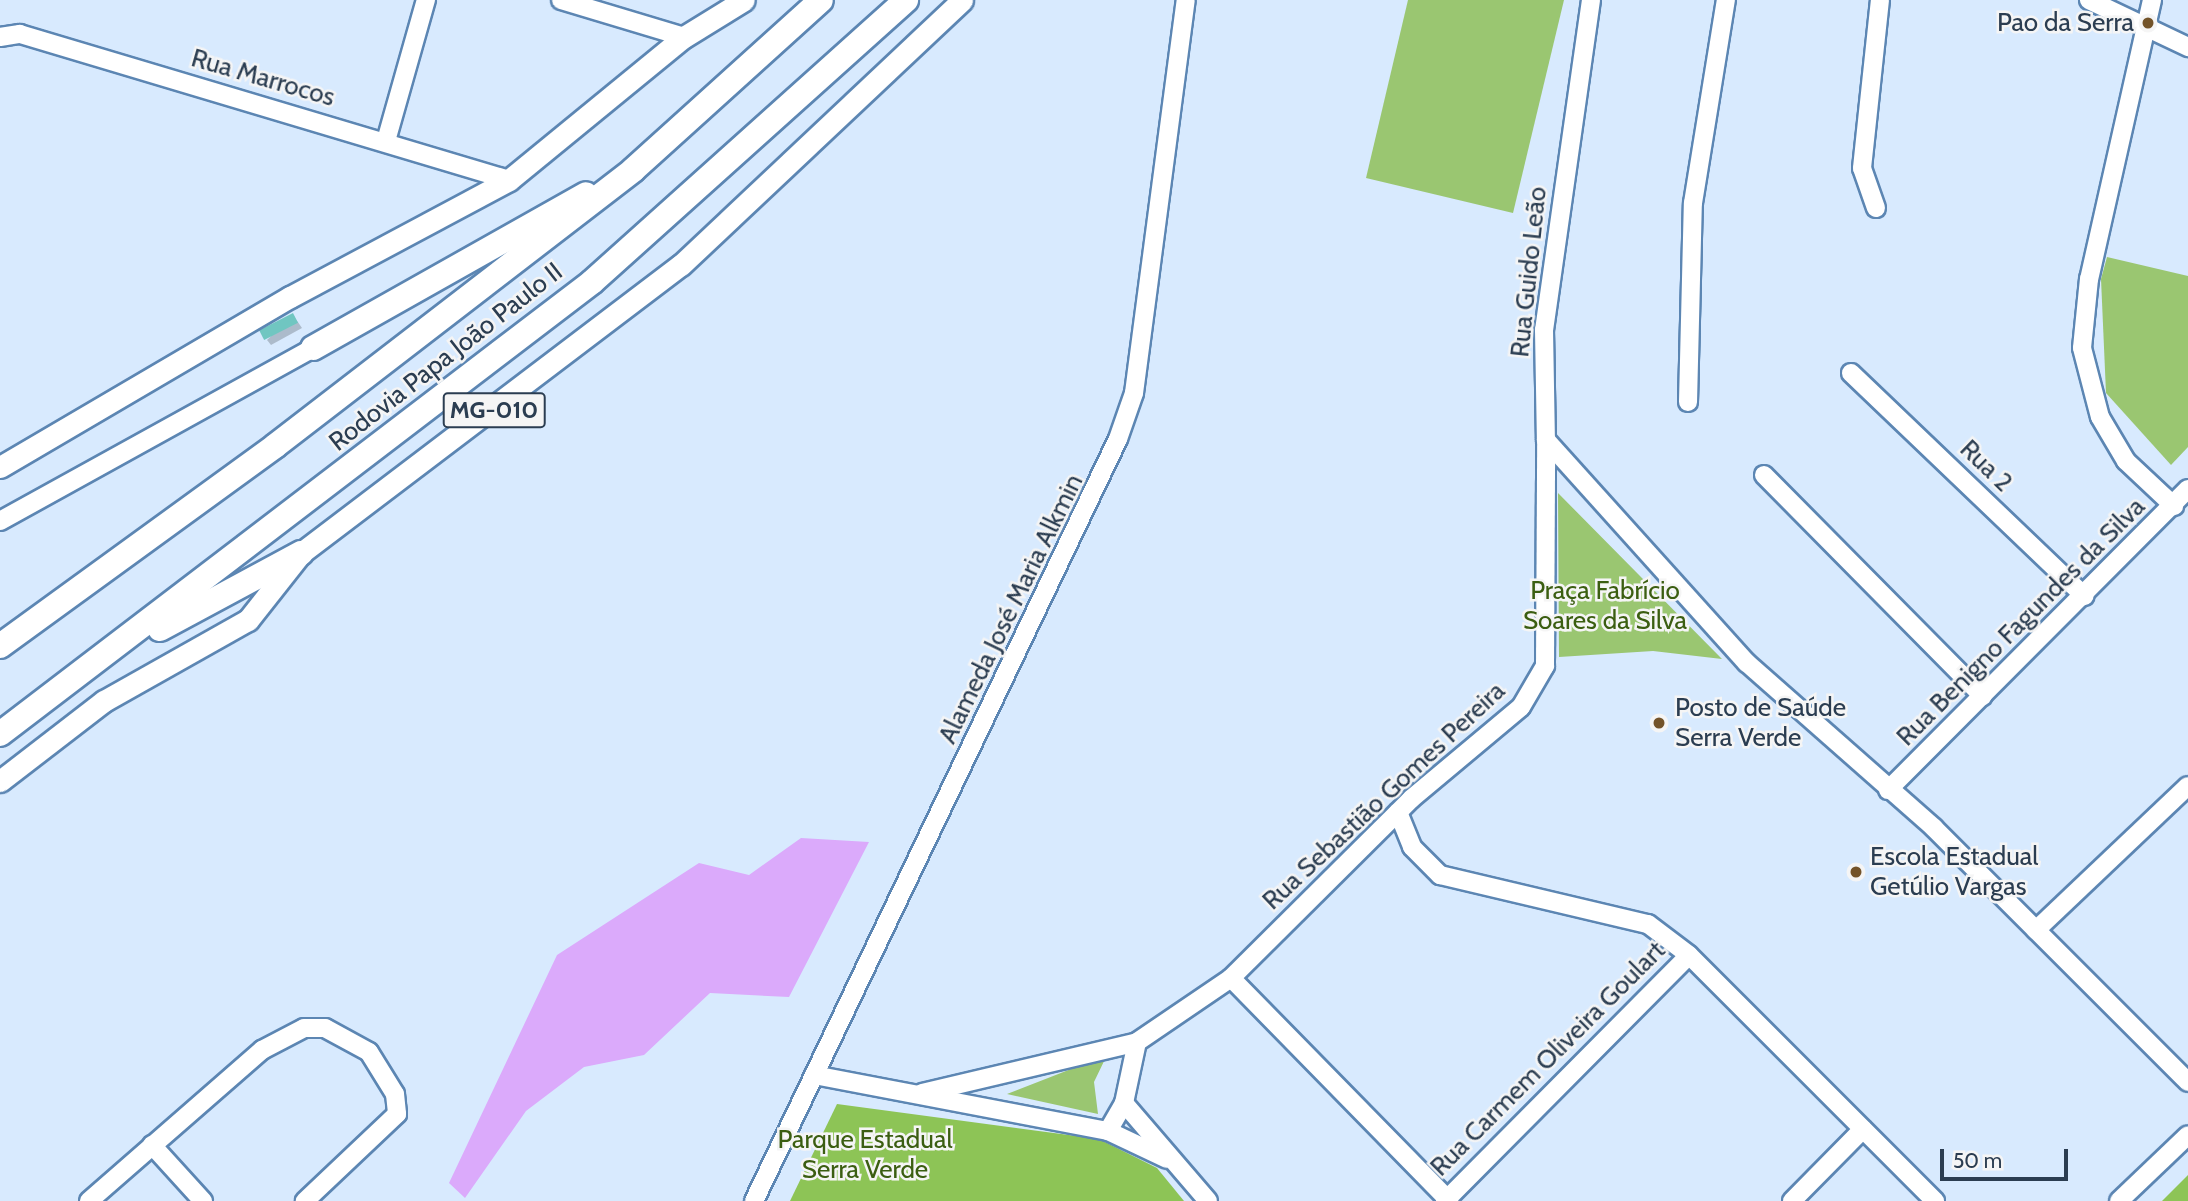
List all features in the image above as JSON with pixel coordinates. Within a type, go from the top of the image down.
[{"type":"highway","name":"Rodovia Papa João Paulo II","points":[[0,646],[296,430],[633,170],[821,0]]},
{"type":"highway","name":"Rodovia Papa João Paulo II","points":[[0,734],[592,282],[906,0]]},
{"type":"highway","points":[[313,348],[633,170]]},
{"type":"highway","points":[[89,668],[301,553]]},
{"type":"main road","points":[[0,467],[290,297],[509,180],[684,37],[744,0]]},
{"type":"main road","name":"MG-010","points":[[0,781],[104,701],[248,620],[301,553],[681,265],[962,0]]},
{"type":"street","points":[[386,141],[426,0]]},
{"type":"street","points":[[561,0],[684,37]]},
{"type":"street","name":"Alameda José Maria Alkmin","points":[[754,1201],[1099,489],[1134,393],[1186,0]]},
{"type":"street","name":"Rua Guido Leão","points":[[1546,440],[1544,330],[1591,0]]},
{"type":"street","points":[[1688,402],[1693,203],[1726,0]]},
{"type":"street","points":[[1876,208],[1862,168],[1880,0]]},
{"type":"street","points":[[2089,0],[2188,47]]},
{"type":"street","points":[[2152,0],[2089,279],[2082,348],[2106,428],[2126,461],[2174,506]]},
{"type":"street","name":"Rua Marrocos","points":[[0,37],[20,34],[386,141],[509,180]]},
{"type":"street","points":[[0,521],[313,348]]},
{"type":"street","name":"Rua 2","points":[[1851,373],[2084,596]]},
{"type":"street","points":[[1546,440],[1746,663],[1888,790],[2036,930],[2188,1082]]},
{"type":"street","name":"Rua Sebastião Gomes Pereira","points":[[1137,1042],[1231,978],[1398,812],[1521,707],[1545,666],[1546,440]]},
{"type":"street","points":[[1764,475],[1983,696]]},
{"type":"street","name":"Rua Benigno Fagundes da Silva","points":[[1888,790],[2188,489]]},
{"type":"street","points":[[2036,930],[2188,786]]},
{"type":"street","points":[[1398,812],[1412,847],[1440,875],[1648,924],[1689,955],[1935,1201]]},
{"type":"street","name":"Rua Carmem Oliveira Goulart","points":[[1447,1200],[1689,955]]},
{"type":"street","points":[[1231,978],[1447,1200]]},
{"type":"street","points":[[89,1201],[262,1050],[304,1028],[344,1034],[369,1052],[394,1094],[397,1114],[305,1201]]},
{"type":"street","points":[[922,1093],[1003,1076],[1137,1042],[1124,1104],[1108,1131]]},
{"type":"street","points":[[814,1075],[922,1093],[1108,1131],[1167,1159]]},
{"type":"street","points":[[997,1109],[1003,1076]]},
{"type":"street","points":[[1124,1104],[1167,1159],[1208,1201]]},
{"type":"street","points":[[1792,1201],[1863,1129]]},
{"type":"street","points":[[2119,1201],[2188,1135]]},
{"type":"street","points":[[152,1145],[203,1201]]},
{"type":"green space","points":[[1408,0],[1564,0],[1513,213],[1366,178]]},
{"type":"green space","points":[[2107,257],[2188,276],[2188,447],[2171,465],[2106,393],[2101,279]]},
{"type":"green space","name":"Praça Fabrício Soares da Silva","points":[[1558,493],[1722,659],[1653,651],[1559,657]]},
{"type":"green space","points":[[1107,1055],[1094,1082],[1098,1114],[1007,1094]]},
{"type":"green space","name":"Parque Estadual Serra Verde","points":[[837,1104],[1099,1139],[1157,1168],[1184,1201],[790,1201]]},
{"type":"green space","points":[[2188,1175],[2188,1201],[2162,1201]]},
{"type":"shaded area","points":[[801,838],[869,842],[789,997],[710,993],[644,1055],[584,1067],[526,1111],[465,1198],[449,1183],[557,955],[699,863],[749,875]]},
{"type":"building","points":[[293,313],[298,323],[264,340],[259,330]]},
{"type":"place","name":"Pao da Serra","points":[[2148,23]]},
{"type":"place","name":"Posto de Saúde Serra Verde","points":[[1659,723]]},
{"type":"place","name":"Escola Estadual Getúlio Vargas","points":[[1856,872]]}]
